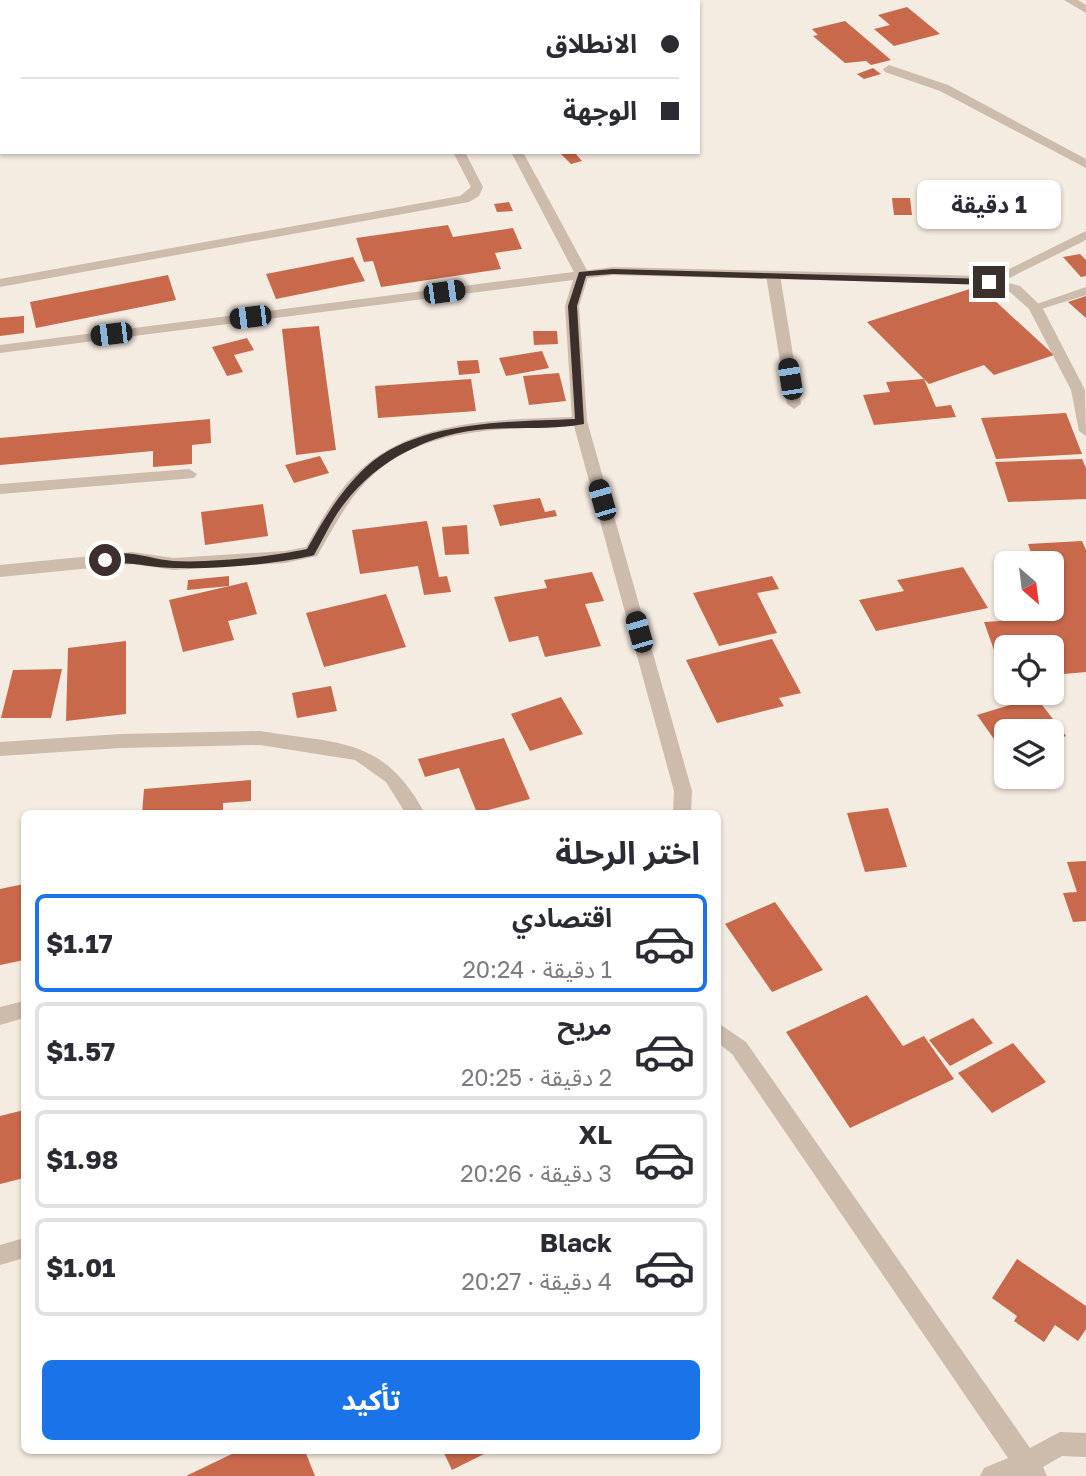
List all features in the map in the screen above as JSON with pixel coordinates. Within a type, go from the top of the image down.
[{"type":"street","points":[[1070,0],[1086,10]]},
{"type":"street","points":[[889,69],[944,88],[1086,164]]},
{"type":"street","points":[[0,283],[464,199],[474,193],[477,187],[460,154]]},
{"type":"street","points":[[518,154],[582,274],[572,306],[580,421],[683,791],[682,810]]},
{"type":"street","points":[[989,282],[1086,235]]},
{"type":"street","points":[[0,349],[613,271],[989,282],[1015,289],[1035,307],[1078,390],[1086,431]]},
{"type":"street","points":[[773,275],[794,404]]},
{"type":"street","points":[[1035,307],[1086,291]]},
{"type":"street","points":[[0,570],[132,558],[174,565],[285,557],[311,552],[339,503],[370,468],[393,454],[433,437],[483,426],[580,421]]},
{"type":"street","points":[[0,489],[189,474]]},
{"type":"street","points":[[0,750],[121,741],[260,738],[359,754],[392,777],[413,810]]},
{"type":"street","points":[[0,1016],[21,1011]]},
{"type":"street","points":[[721,1034],[739,1048],[1030,1469]]},
{"type":"street","points":[[0,1255],[21,1249]]},
{"type":"street","points":[[992,1476],[1030,1469],[1060,1444],[1086,1445]]},
{"type":"building","points":[[907,7],[940,34],[894,46],[874,29],[890,25],[878,15]]},
{"type":"building","points":[[845,21],[891,60],[871,65],[866,61],[845,63],[813,36],[818,35],[812,29]]},
{"type":"building","points":[[873,68],[881,74],[864,79],[857,74]]},
{"type":"building","points":[[561,154],[576,154],[582,161],[571,164]]},
{"type":"building","points":[[892,198],[910,198],[912,215],[894,215]]},
{"type":"building","points":[[509,202],[513,211],[497,212],[494,204]]},
{"type":"building","points":[[448,225],[453,237],[513,228],[522,249],[495,253],[501,269],[381,287],[373,261],[364,262],[356,238]]},
{"type":"building","points":[[1080,254],[1086,260],[1086,276],[1081,277],[1063,257]]},
{"type":"building","points":[[353,257],[365,281],[276,299],[266,274]]},
{"type":"building","points":[[168,275],[176,300],[36,328],[30,302]]},
{"type":"building","points":[[979,286],[1054,355],[994,375],[984,365],[929,384],[867,322]]},
{"type":"building","points":[[1086,296],[1086,318],[1068,302]]},
{"type":"building","points":[[24,316],[24,333],[0,336],[0,318]]},
{"type":"building","points":[[319,326],[336,450],[296,455],[282,329]]},
{"type":"building","points":[[533,331],[557,331],[558,344],[534,345]]},
{"type":"building","points":[[247,338],[254,350],[234,355],[243,372],[227,376],[212,347]]},
{"type":"building","points":[[542,351],[549,368],[506,376],[499,358]]},
{"type":"building","points":[[478,360],[480,373],[459,375],[457,361]]},
{"type":"building","points":[[559,373],[566,401],[529,405],[523,376]]},
{"type":"building","points":[[471,379],[476,411],[378,418],[375,386]]},
{"type":"building","points":[[924,379],[936,407],[951,405],[956,417],[874,425],[863,395],[890,392],[886,382]]},
{"type":"building","points":[[1066,413],[1082,454],[996,459],[981,418]]},
{"type":"building","points":[[210,419],[211,443],[192,445],[192,464],[153,467],[153,451],[0,465],[0,438]]},
{"type":"building","points":[[320,456],[329,473],[294,483],[285,465]]},
{"type":"building","points":[[1082,459],[1086,468],[1086,499],[1008,502],[995,462]]},
{"type":"building","points":[[540,498],[545,512],[555,510],[557,516],[500,526],[493,505]]},
{"type":"building","points":[[263,504],[268,536],[205,545],[201,512]]},
{"type":"building","points":[[427,521],[439,577],[447,576],[451,592],[424,595],[418,566],[360,574],[352,530]]},
{"type":"building","points":[[467,525],[469,554],[445,555],[442,527]]},
{"type":"building","points":[[1082,541],[1086,550],[1086,672],[1064,674],[1064,635],[994,635],[994,650],[984,622],[1064,621],[1064,551],[1030,551],[1028,544]]},
{"type":"building","points":[[963,567],[988,608],[876,631],[859,600],[904,591],[897,580]]},
{"type":"building","points":[[592,572],[604,601],[585,604],[601,646],[545,657],[538,636],[509,642],[494,597],[547,588],[544,580]]},
{"type":"building","points":[[229,576],[229,586],[187,590],[188,580]]},
{"type":"building","points":[[772,576],[779,589],[757,593],[777,633],[719,646],[693,593]]},
{"type":"building","points":[[247,582],[257,614],[228,621],[234,640],[183,652],[169,600]]},
{"type":"building","points":[[386,594],[406,647],[324,667],[306,613]]},
{"type":"building","points":[[772,639],[801,693],[779,698],[784,706],[717,723],[686,660]]},
{"type":"building","points":[[126,641],[126,714],[66,721],[68,648]]},
{"type":"building","points":[[62,669],[51,718],[1,718],[13,670]]},
{"type":"building","points":[[331,686],[337,711],[297,718],[292,693]]},
{"type":"building","points":[[561,697],[583,734],[530,751],[511,714]]},
{"type":"building","points":[[1010,705],[1042,705],[1053,719],[994,719],[994,739],[977,715]]},
{"type":"building","points":[[504,738],[530,799],[488,810],[476,810],[459,768],[425,777],[418,759]]},
{"type":"building","points":[[251,780],[251,801],[223,803],[223,810],[142,810],[144,789]]},
{"type":"building","points":[[888,808],[907,867],[865,872],[847,813]]},
{"type":"building","points":[[1086,861],[1086,921],[1073,922],[1063,893],[1077,892],[1067,862]]},
{"type":"building","points":[[21,885],[21,961],[0,965],[0,889]]},
{"type":"building","points":[[775,902],[823,970],[772,992],[725,924]]},
{"type":"building","points":[[867,995],[903,1046],[924,1036],[954,1079],[850,1128],[786,1032]]},
{"type":"building","points":[[973,1018],[993,1043],[950,1066],[929,1040]]},
{"type":"building","points":[[1013,1043],[1046,1082],[992,1113],[958,1073]]},
{"type":"building","points":[[21,1111],[21,1179],[0,1184],[0,1116]]},
{"type":"building","points":[[1017,1259],[1086,1306],[1086,1329],[1078,1341],[1055,1325],[1044,1342],[1014,1321],[1017,1316],[992,1298]]},
{"type":"building","points":[[232,1454],[306,1454],[315,1476],[186,1476]]},
{"type":"building","points":[[444,1454],[484,1454],[452,1470]]},
{"type":"route","points":[[105,560],[132,558],[174,565],[285,557],[311,552],[339,503],[370,468],[393,454],[433,437],[483,426],[580,421],[572,306],[582,274],[613,271],[989,282]]}]
